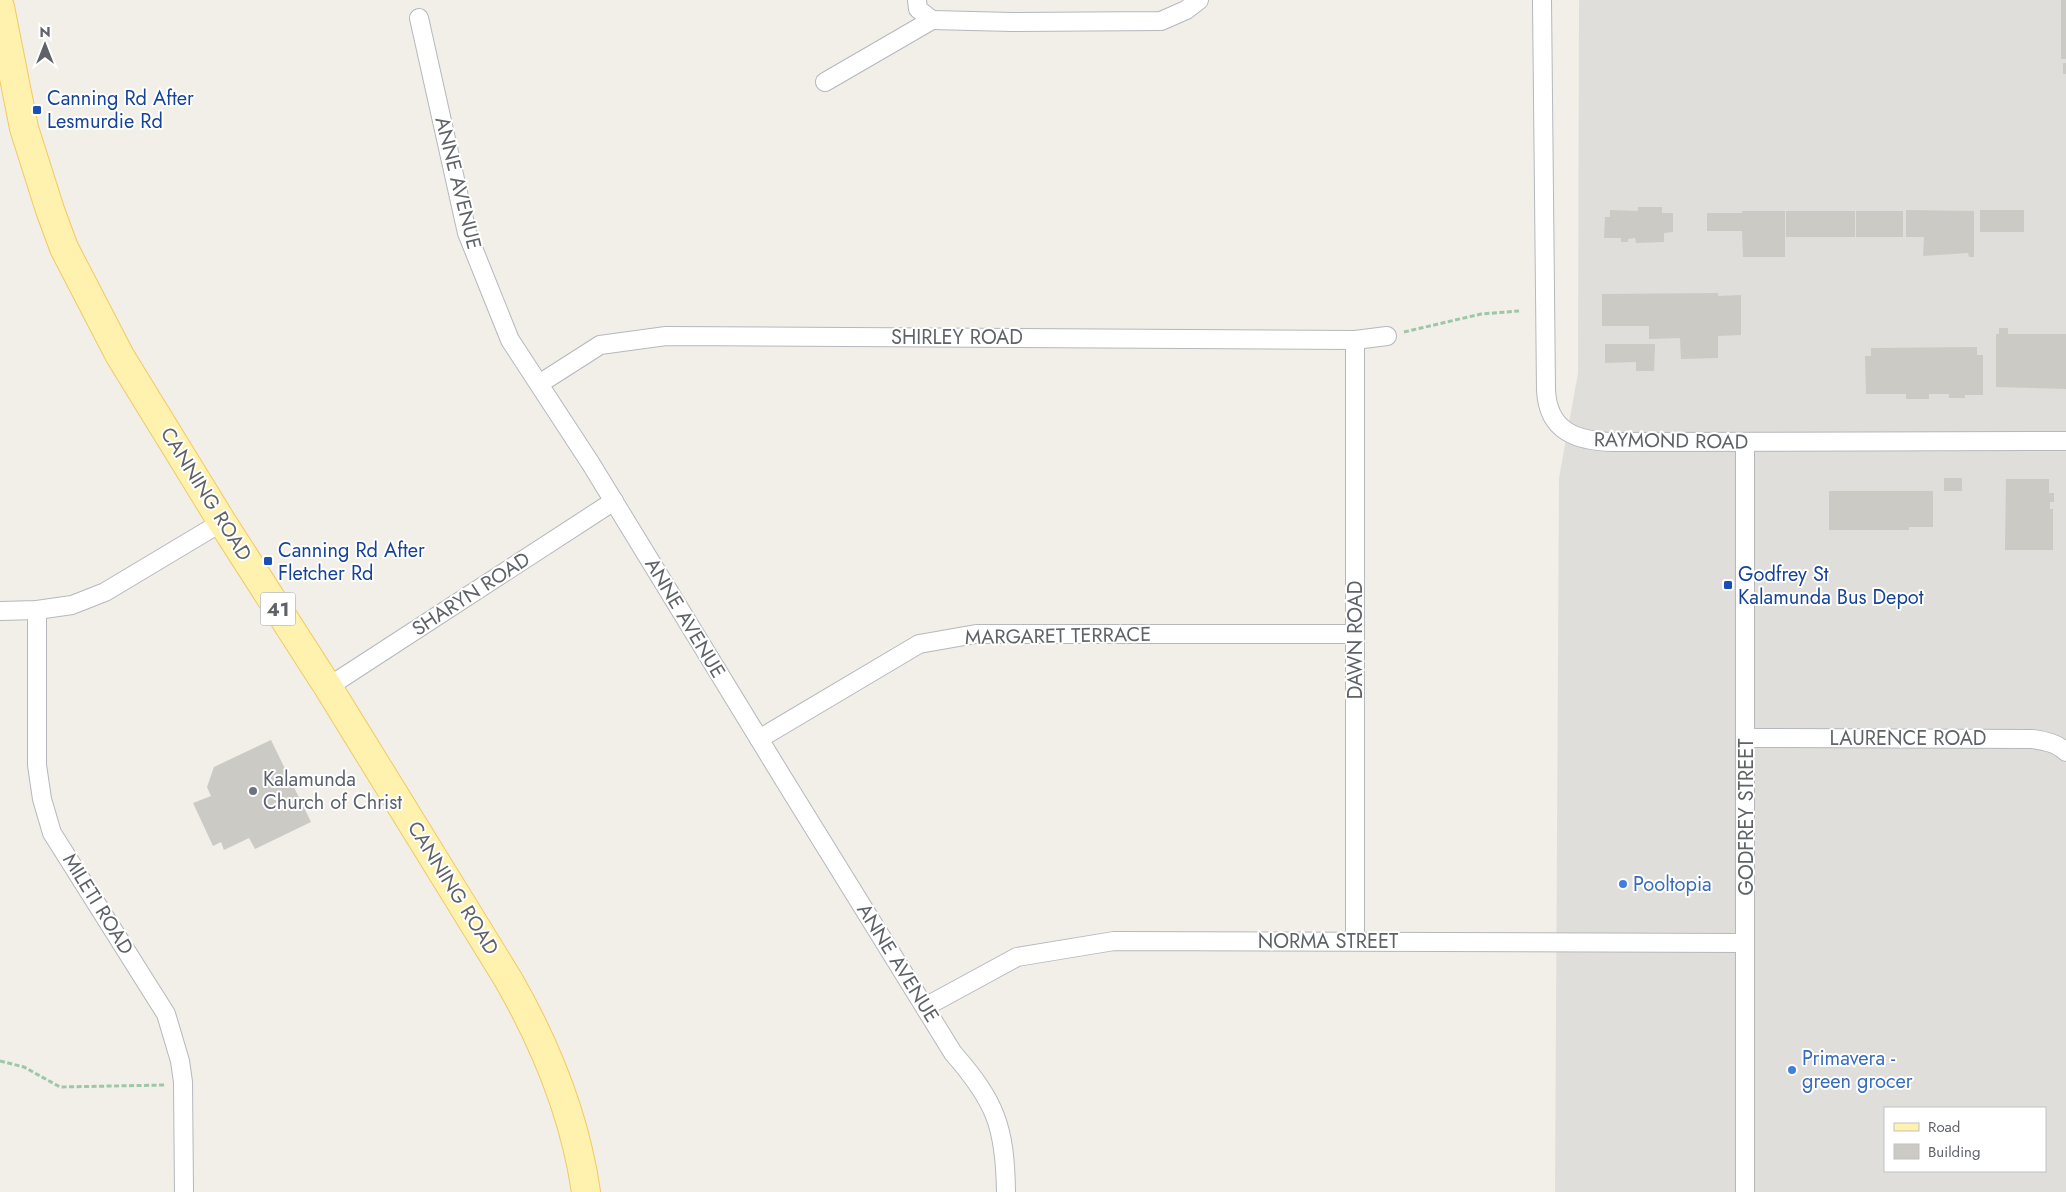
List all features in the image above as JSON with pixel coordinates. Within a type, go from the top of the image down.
[{"type":"main road","name":"CANNING ROAD","points":[[2,6],[24,128],[64,248],[120,356],[222,522],[328,687],[526,1010],[559,1086],[570,1118],[586,1192]]},
{"type":"street","points":[[917,0],[918,9],[932,20]]},
{"type":"street","points":[[825,82],[932,20],[1012,22],[1161,21],[1186,10],[1200,0]]},
{"type":"street","name":"RAYMOND ROAD","points":[[1542,0],[1545,318],[1548,410],[1556,422],[1564,429],[1572,435],[1592,441],[2066,441]]},
{"type":"street","name":"ANNE AVENUE","points":[[419,18],[467,233],[510,340],[614,502],[953,1052],[976,1079],[999,1124],[1004,1145],[1006,1192]]},
{"type":"street","name":"SHIRLEY ROAD","points":[[540,384],[600,345],[666,336],[1355,340],[1387,336]]},
{"type":"street","name":"DAWN ROAD","points":[[1355,340],[1355,941]]},
{"type":"street","name":"GODFREY STREET","points":[[1745,442],[1745,1192]]},
{"type":"street","name":"SHARYN ROAD","points":[[328,687],[614,502]]},
{"type":"street","points":[[0,611],[37,610],[72,605],[105,592],[222,522]]},
{"type":"street","name":"MILETI ROAD","points":[[37,610],[37,765],[42,799],[52,833],[166,1014],[180,1061],[183,1084],[184,1192]]},
{"type":"street","name":"MARGARET TERRACE","points":[[759,739],[919,644],[976,634],[1355,634]]},
{"type":"street","name":"LAURENCE ROAD","points":[[1746,738],[2032,739],[2049,742],[2062,747],[2066,752]]},
{"type":"street","name":"NORMA STREET","points":[[925,1007],[1017,957],[1114,941],[1745,943]]},
{"type":"path","points":[[1387,336],[1481,314],[1518,311]]},
{"type":"path","points":[[0,1061],[24,1067],[60,1087],[183,1084]]},
{"type":"shaded area","points":[[1579,0],[2066,0],[2066,1192],[1555,1192],[1559,478],[1578,373]]},
{"type":"building","points":[[2061,0],[2066,0],[2066,59],[2061,59]]},
{"type":"building","points":[[2063,63],[2066,63],[2066,74],[2063,74]]},
{"type":"building","points":[[1638,207],[1662,207],[1662,213],[1673,213],[1673,232],[1664,233],[1664,242],[1636,243],[1635,238],[1628,239],[1628,242],[1621,242],[1621,238],[1604,238],[1605,217],[1610,217],[1610,210],[1638,211]]},
{"type":"building","points":[[1906,210],[1974,211],[1974,257],[1969,257],[1968,253],[1923,256],[1924,237],[1906,237]]},
{"type":"building","points":[[1980,210],[2024,210],[2024,232],[1980,232]]},
{"type":"building","points":[[1742,211],[1785,211],[1785,257],[1743,257],[1742,231],[1707,231],[1707,213],[1742,213]]},
{"type":"building","points":[[1786,211],[1855,211],[1855,237],[1786,237]]},
{"type":"building","points":[[1856,211],[1903,211],[1903,237],[1856,237]]},
{"type":"building","points":[[1718,293],[1718,296],[1741,295],[1741,335],[1718,336],[1718,358],[1681,359],[1680,338],[1649,339],[1649,326],[1602,326],[1602,294]]},
{"type":"building","points":[[1999,328],[2008,328],[2008,334],[2066,334],[2066,389],[1996,387],[1996,334],[1999,334]]},
{"type":"building","points":[[1605,344],[1655,344],[1654,371],[1636,371],[1636,362],[1605,363]]},
{"type":"building","points":[[1977,347],[1977,355],[1983,355],[1983,395],[1965,395],[1965,398],[1949,398],[1949,394],[1929,394],[1929,399],[1906,399],[1906,394],[1866,394],[1865,356],[1871,356],[1871,348]]},
{"type":"building","points":[[1944,478],[1962,478],[1962,491],[1944,491]]},
{"type":"building","points":[[2006,479],[2049,479],[2049,493],[2054,493],[2054,502],[2050,502],[2050,509],[2053,509],[2053,550],[2005,550]]},
{"type":"building","points":[[1829,491],[1933,491],[1933,527],[1909,527],[1909,530],[1829,530]]},
{"type":"building","name":"Kalamunda Church of Christ","points":[[271,740],[311,822],[255,849],[249,838],[224,850],[221,842],[213,846],[193,803],[211,796],[207,787],[214,767]]},
{"type":"place","name":"Canning Rd After Lesmurdie Rd","points":[[37,110]]},
{"type":"place","name":"Canning Rd After Fletcher Rd","points":[[268,561]]},
{"type":"place","name":"Godfrey St Kalamunda Bus Depot","points":[[1728,585]]},
{"type":"place","name":"Kalamunda Church of Christ","points":[[253,791]]},
{"type":"place","name":"Pooltopia","points":[[1623,884]]},
{"type":"place","name":"Primavera - green grocer","points":[[1792,1070]]}]
